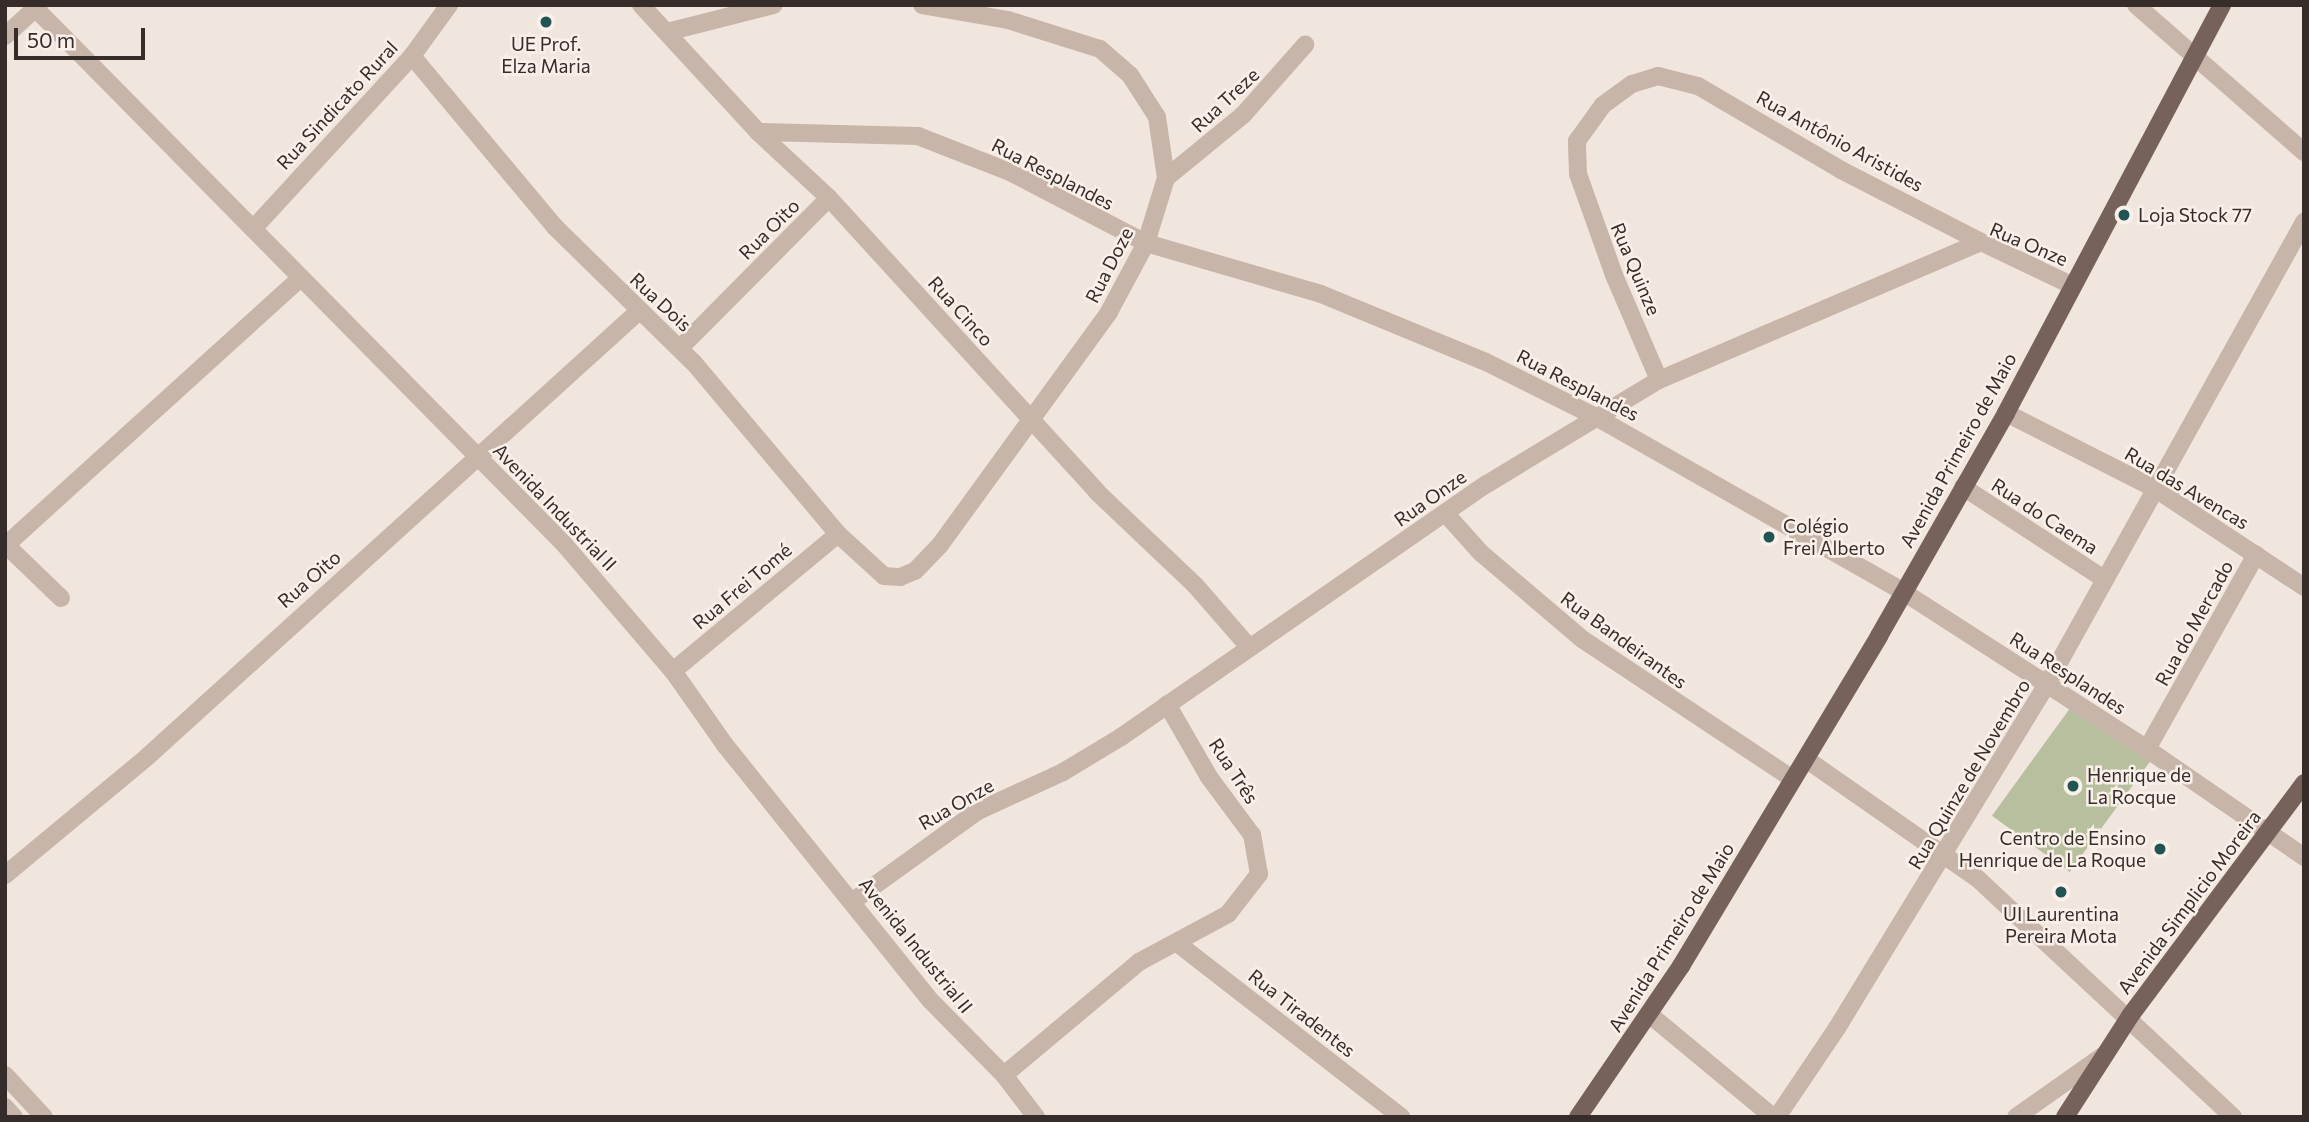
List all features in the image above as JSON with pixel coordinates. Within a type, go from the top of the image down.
[{"type":"main road","name":"Avenida Primeiro de Maio","points":[[1578,1117],[1649,1014],[1806,759],[2006,412],[2193,55],[2222,5]]},
{"type":"main road","name":"Avenida Simplicio Moreira","points":[[2065,1117],[2113,1049],[2130,1016],[2304,783]]},
{"type":"street","name":"Rua Sindicato Rural","points":[[253,229],[412,56],[449,5]]},
{"type":"street","name":"Rua Cinco","points":[[641,5],[758,132],[829,198],[1097,492],[1195,585],[1249,647]]},
{"type":"street","points":[[667,32],[774,5]]},
{"type":"street","name":"Rua Doze","points":[[884,576],[900,577],[926,561],[1109,312],[1146,243],[1166,178],[1157,117],[1130,75],[1100,50],[1008,20],[922,5]]},
{"type":"street","points":[[2136,5],[2304,152]]},
{"type":"street","points":[[5,36],[35,6]]},
{"type":"street","name":"Avenida Industrial II","points":[[35,6],[564,544],[673,671],[725,745],[930,1000],[1004,1075],[1036,1117]]},
{"type":"street","name":"Rua Treze","points":[[1166,178],[1243,115],[1305,45]]},
{"type":"street","name":"Rua Dois","points":[[412,56],[555,227],[638,312],[680,348],[838,534],[884,576]]},
{"type":"street","name":"Rua Quinze","points":[[1659,380],[1614,275],[1578,174],[1577,141],[1603,106],[1643,80],[1678,79]]},
{"type":"street","name":"Rua Antônio Aristides","points":[[1678,79],[1981,242]]},
{"type":"street","name":"Rua Resplandes","points":[[758,132],[918,136],[1010,172],[1146,243],[1321,294],[1486,362],[1596,417],[1902,591],[2147,749],[2304,857]]},
{"type":"street","name":"Rua Oito","points":[[680,348],[829,198]]},
{"type":"street","name":"Rua Quinze de Novembro","points":[[1775,1117],[1946,854],[2047,684],[2304,222]]},
{"type":"street","name":"Rua Onze","points":[[853,901],[978,811],[1063,772],[1446,514],[1596,417],[1659,380],[1981,242],[2071,285]]},
{"type":"street","points":[[61,597],[6,545],[300,278]]},
{"type":"street","name":"Rua Oito","points":[[5,875],[147,757],[638,312]]},
{"type":"street","name":"Rua das Avencas","points":[[2006,412],[2154,488],[2304,587]]},
{"type":"street","name":"Rua do Caema","points":[[1963,487],[2104,579]]},
{"type":"street","name":"Rua Bandeirantes","points":[[1446,514],[1490,561],[1582,639],[1793,779]]},
{"type":"street","name":"Rua Frei Tomé","points":[[673,671],[838,534]]},
{"type":"street","name":"Rua do Mercado","points":[[2147,749],[2256,555]]},
{"type":"street","name":"Rua Três","points":[[1167,704],[1209,777],[1252,835],[1260,862],[1259,874],[1242,900],[1208,928],[1177,943]]},
{"type":"street","points":[[1806,759],[1946,854],[2130,1016],[2233,1117]]},
{"type":"street","points":[[1004,1075],[1139,962],[1177,943]]},
{"type":"street","name":"Rua Tiradentes","points":[[1177,943],[1401,1117]]},
{"type":"street","points":[[1649,1014],[1775,1117]]},
{"type":"street","points":[[2016,1117],[2113,1049]]},
{"type":"street","points":[[5,1075],[44,1117]]},
{"type":"street","points":[[5,1107],[14,1117]]},
{"type":"green space","name":"Henrique de La Rocque","points":[[2076,700],[2154,756],[2070,872],[1992,816]]},
{"type":"place","name":"UE Prof. Elza Maria","points":[[546,22]]},
{"type":"place","name":"Loja Stock 77","points":[[2124,215]]},
{"type":"place","name":"Colégio Frei Alberto","points":[[1769,537]]},
{"type":"place","name":"Henrique de La Rocque","points":[[2073,786]]},
{"type":"place","name":"Centro de Ensino Henrique de La Roque","points":[[2160,849]]},
{"type":"place","name":"UI Laurentina Pereira Mota","points":[[2061,892]]}]
